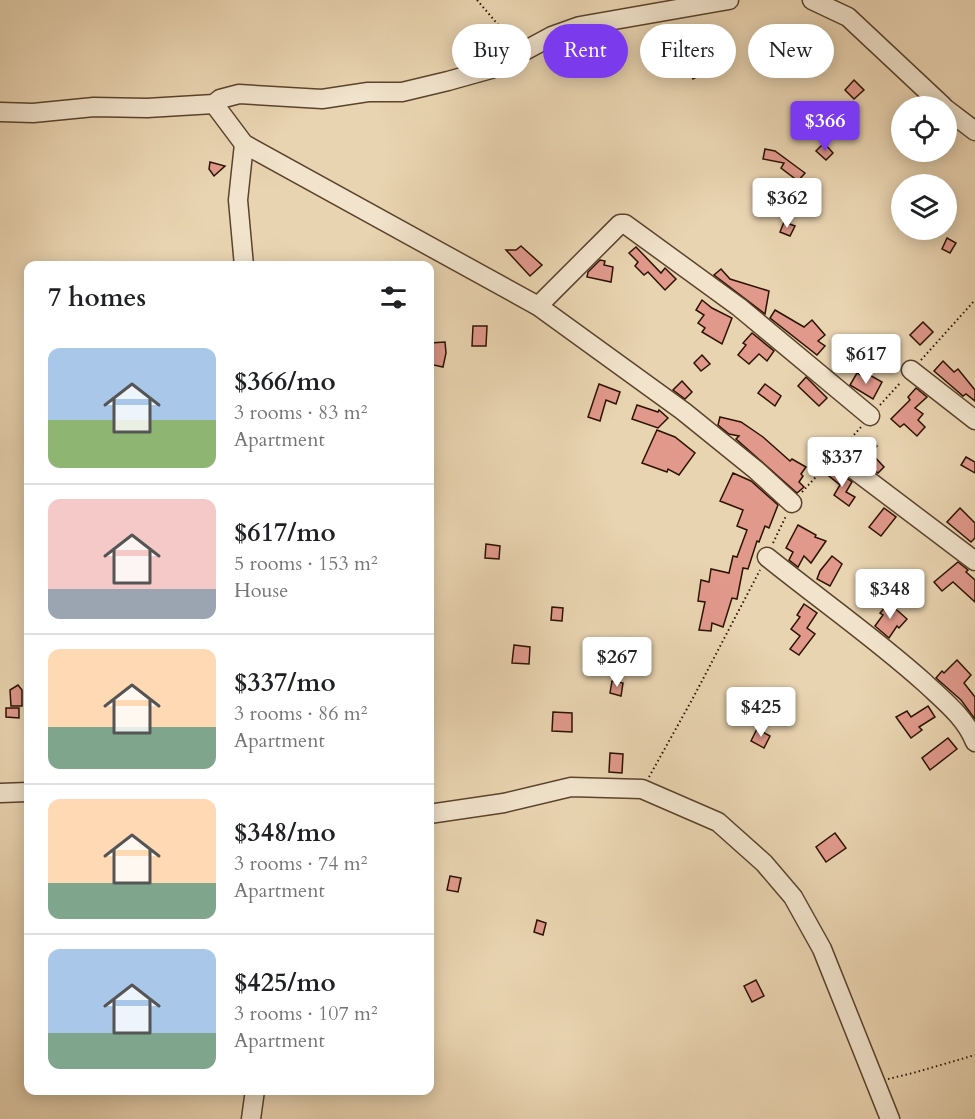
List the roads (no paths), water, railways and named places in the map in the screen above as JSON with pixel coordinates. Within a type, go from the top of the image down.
[{"type":"street","points":[[0,112],[33,113],[94,107],[147,108],[214,104],[220,99],[239,94],[322,99],[368,92],[402,92],[490,69],[552,36],[580,26],[729,0]]},
{"type":"street","points":[[812,0],[848,17],[932,96]]},
{"type":"street","points":[[214,104],[244,144],[538,306],[683,411],[756,470],[792,503]]},
{"type":"street","points":[[957,117],[975,131]]},
{"type":"street","points":[[244,144],[238,200],[244,261]]},
{"type":"street","points":[[538,306],[620,224],[625,224],[739,307],[870,416]]},
{"type":"street","points":[[911,370],[975,420]]},
{"type":"street","points":[[836,456],[975,561]]},
{"type":"street","points":[[767,556],[906,666],[957,713],[970,730],[975,742]]},
{"type":"street","points":[[434,813],[504,803],[571,787],[642,789],[718,822],[764,863],[793,897],[822,949],[890,1119]]},
{"type":"street","points":[[0,793],[24,792]]},
{"type":"street","points":[[251,1119],[254,1095]]}]
